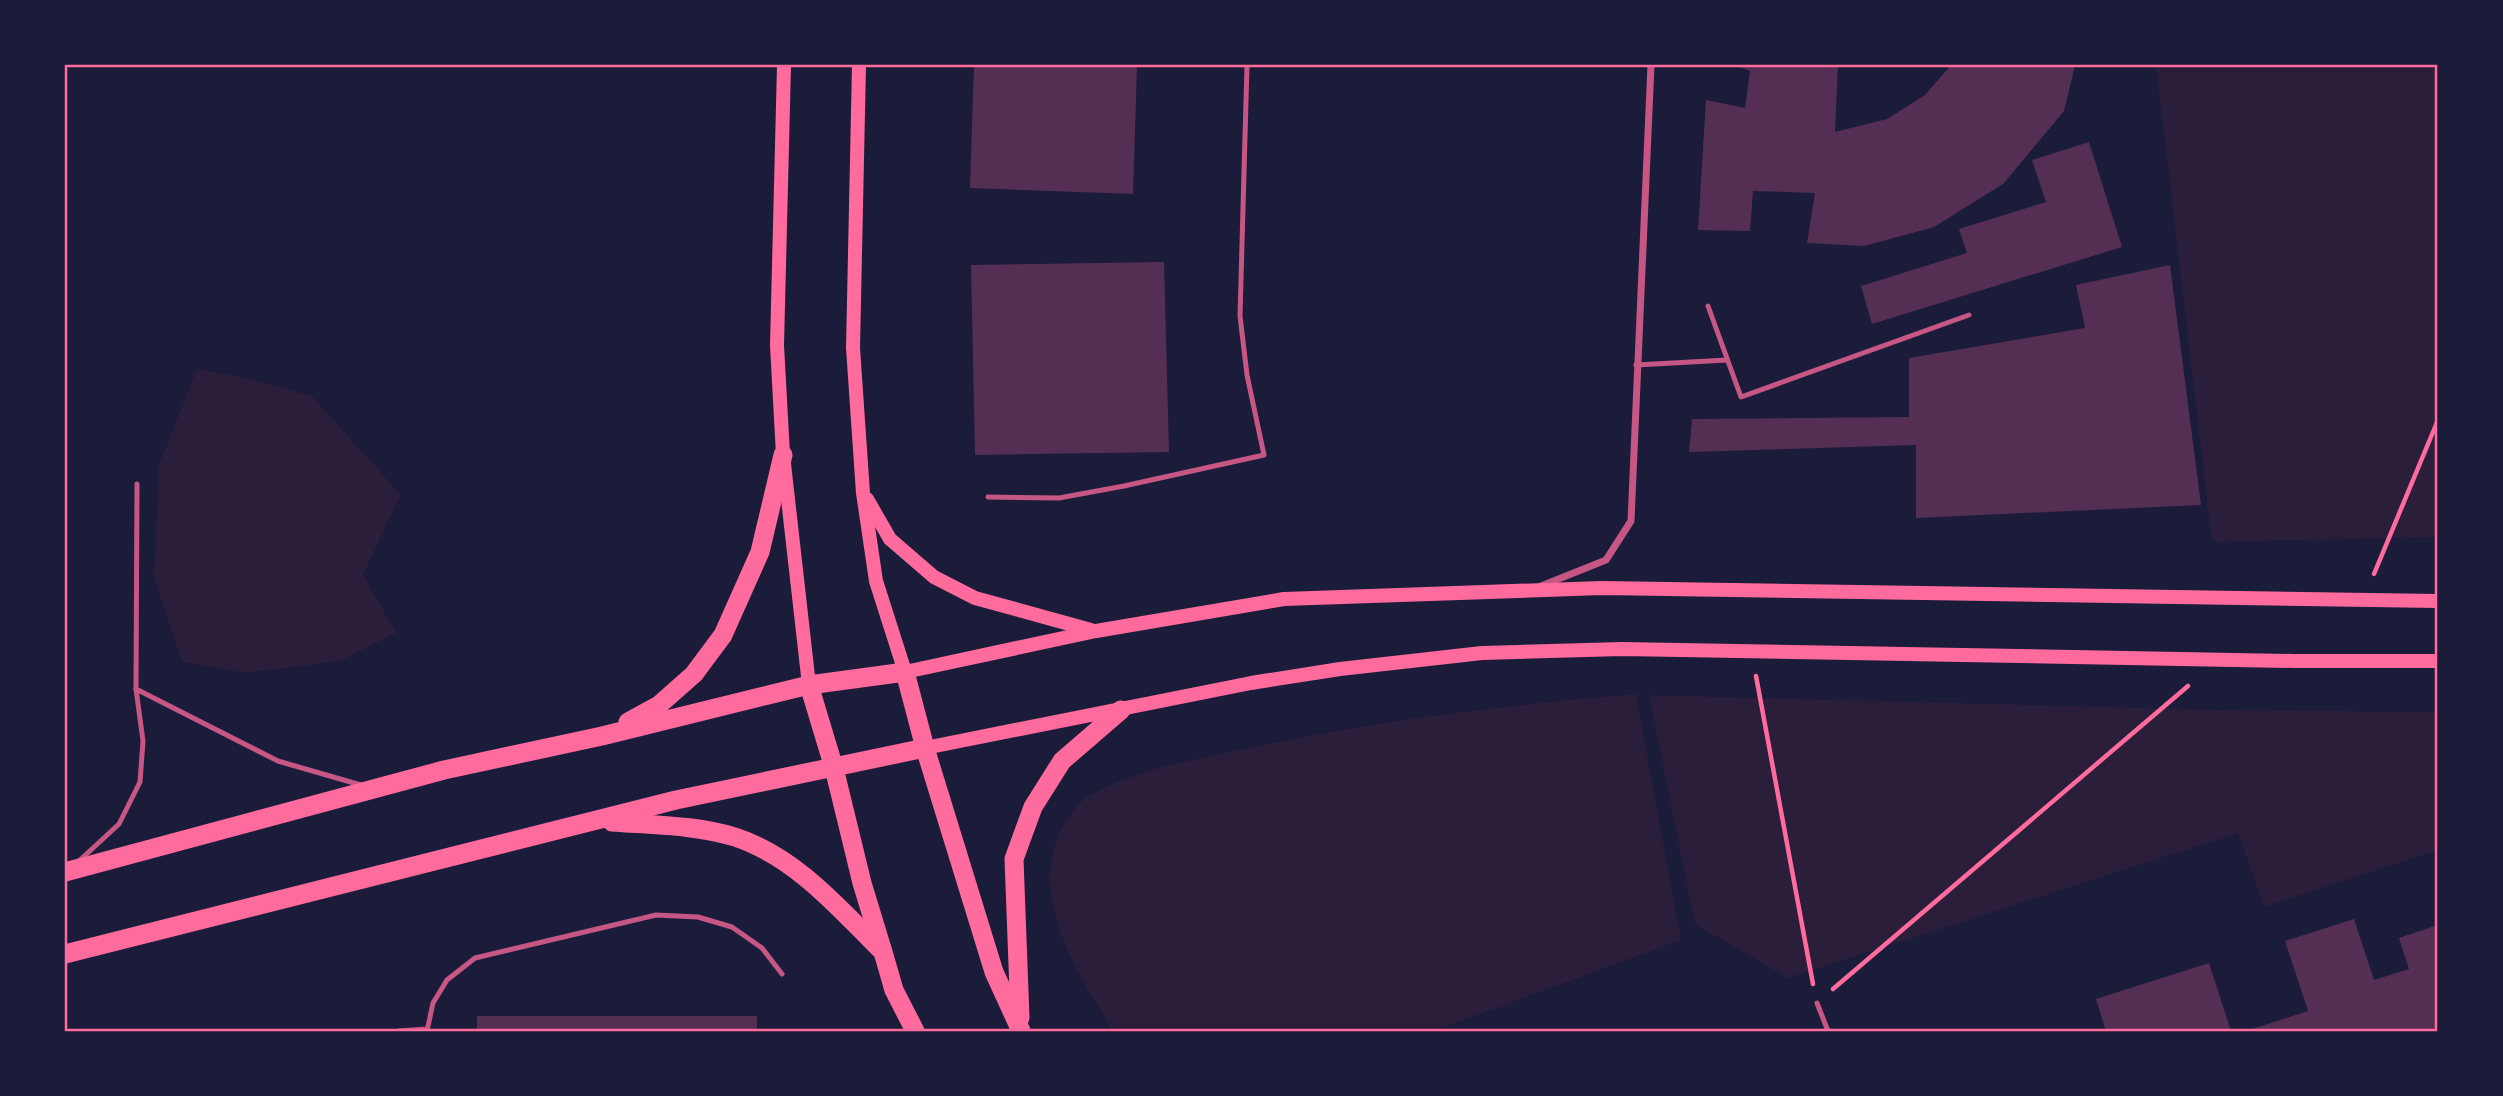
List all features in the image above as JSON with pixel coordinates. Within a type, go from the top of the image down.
[{"type":"highway","points":[[602,736],[659,705],[694,674],[723,635],[760,552],[783,455]]},
{"type":"highway","points":[[66,872],[444,770],[602,736],[809,685],[905,672],[925,748],[994,972],[1021,1030]]},
{"type":"highway","points":[[809,685],[834,768],[862,883],[894,990],[915,1031]]},
{"type":"highway","points":[[1021,1030],[1014,859],[1033,807],[1062,761],[1121,710]]},
{"type":"highway","points":[[65,954],[676,800],[925,748]]},
{"type":"highway","points":[[594,821],[688,828],[736,837],[778,858],[819,886],[883,953]]},
{"type":"main road","points":[[784,65],[777,345],[783,455],[809,685]]},
{"type":"main road","points":[[859,65],[853,348],[863,493],[876,581],[905,672],[1096,631],[1284,599],[1602,588],[2438,601]]},
{"type":"main road","points":[[863,493],[890,539],[934,577],[975,598],[1096,631]]},
{"type":"main road","points":[[925,748],[1251,683],[1340,668],[1482,653],[1622,649],[2438,661]]},
{"type":"street","points":[[1529,591],[1606,560],[1632,521],[1636,365],[1650,65]]},
{"type":"lane","points":[[988,497],[1059,498],[1264,455],[1247,375],[1240,316],[1247,65]]},
{"type":"lane","points":[[1707,306],[1741,397],[1969,315]]},
{"type":"lane","points":[[1636,365],[1727,360]]},
{"type":"lane","points":[[66,872],[119,824],[140,782],[143,741],[136,689],[137,484]]},
{"type":"lane","points":[[136,689],[278,761],[375,789]]},
{"type":"lane","points":[[398,1031],[427,1030],[433,1003],[447,980],[475,958],[656,915],[698,917],[733,927],[762,948],[782,974]]},
{"type":"lane","points":[[1817,1003],[1828,1031]]},
{"type":"path","points":[[2363,601],[2438,420]]},
{"type":"path","points":[[1752,651],[1817,1003],[2221,659]]},
{"type":"shaded area","points":[[2156,65],[2438,65],[2438,537],[2212,542]]},
{"type":"shaded area","points":[[197,369],[251,379],[312,396],[401,495],[363,574],[396,633],[340,661],[245,673],[182,662],[154,577],[159,465]]},
{"type":"shaded area","points":[[1636,694],[1681,940],[1434,1031],[1113,1031],[1064,943],[1051,895],[1050,870],[1055,845],[1064,824],[1080,803],[1110,785],[1148,771],[1296,738],[1489,709]]},
{"type":"shaded area","points":[[1649,695],[2222,710],[2438,712],[2438,850],[2264,907],[2238,833],[1788,978],[1695,924]]},
{"type":"building","points":[[974,65],[1137,65],[1133,194],[970,188]]},
{"type":"building","points":[[1735,65],[1838,65],[1835,132],[1887,119],[1925,95],[1951,65],[2075,65],[2064,111],[2003,184],[1934,227],[1864,246],[1807,243],[1815,193],[1753,191],[1750,231],[1698,230],[1706,100],[1745,108],[1750,71]]},
{"type":"building","points":[[2089,142],[2122,247],[1872,324],[1861,286],[1967,253],[1959,229],[2046,202],[2032,160]]},
{"type":"building","points":[[1164,262],[1169,452],[975,455],[971,265]]},
{"type":"building","points":[[2170,265],[2201,505],[1916,518],[1916,445],[1689,452],[1692,419],[1909,417],[1909,358],[2085,328],[2076,285]]},
{"type":"building","points":[[2354,919],[2374,980],[2409,969],[2399,938],[2438,925],[2438,1031],[2246,1031],[2308,1011],[2285,941]]},
{"type":"building","points":[[2209,963],[2231,1031],[2106,1031],[2096,999]]},
{"type":"building","points":[[477,1016],[757,1016],[757,1031],[477,1031]]}]
